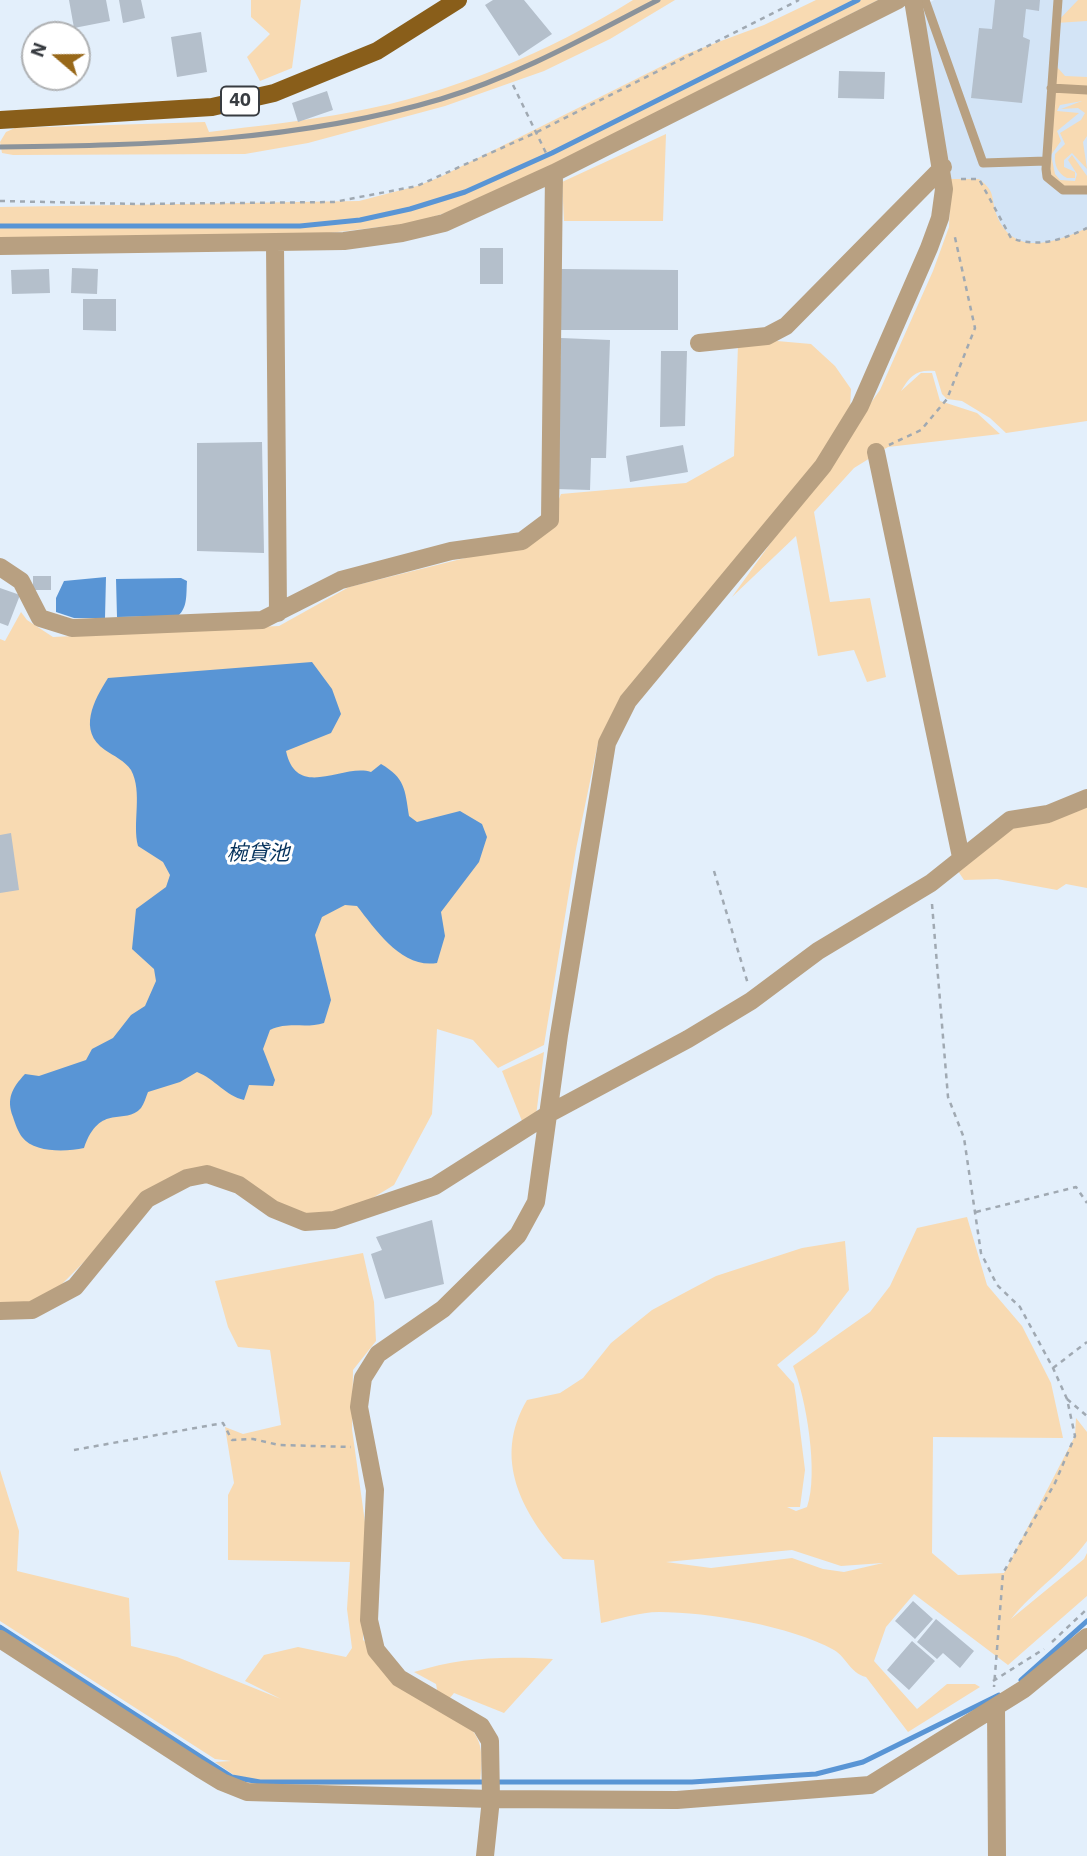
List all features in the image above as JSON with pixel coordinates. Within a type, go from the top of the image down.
[{"type":"main road","name":"40","points":[[0,120],[212,107],[274,93],[377,51],[458,0]]},
{"type":"street","points":[[0,246],[344,241],[402,233],[444,223],[551,165],[915,1],[947,173],[940,218],[860,406],[823,466],[628,701],[607,743],[559,1035],[536,1202],[518,1235],[443,1309],[378,1354],[363,1378],[359,1407],[375,1490],[369,1620],[376,1650],[399,1678],[481,1726],[490,1741],[491,1799],[485,1856]]},
{"type":"street","points":[[0,567],[22,581],[40,618],[72,628],[262,620],[341,580],[450,551],[522,541],[550,520],[551,165]]},
{"type":"street","points":[[699,343],[767,336],[786,326],[947,173]]},
{"type":"street","points":[[275,244],[278,613]]},
{"type":"street","points":[[876,452],[961,857]]},
{"type":"street","points":[[0,1311],[32,1310],[75,1287],[147,1199],[187,1178],[207,1174],[239,1185],[274,1209],[305,1222],[334,1220],[435,1186],[550,1113],[688,1039],[751,1001],[818,951],[931,883],[1010,820],[1048,814],[1087,798]]},
{"type":"street","points":[[0,1639],[199,1768],[222,1782],[247,1792],[491,1799],[677,1800],[870,1785],[1024,1689],[1087,1637]]},
{"type":"street","points":[[996,1707],[997,1856]]},
{"type":"lane","points":[[1058,0],[1047,177],[1054,185],[1070,192],[1087,190]]},
{"type":"lane","points":[[915,1],[983,163],[1046,161]]},
{"type":"lane","points":[[1051,88],[1087,90]]},
{"type":"path","points":[[0,201],[138,204],[334,202],[417,186],[536,134],[799,0]]},
{"type":"path","points":[[513,85],[551,165]]},
{"type":"path","points":[[947,173],[979,178],[1011,238],[1030,245],[1066,238],[1087,228]]},
{"type":"path","points":[[876,452],[921,429],[947,399],[975,328],[953,227]]},
{"type":"path","points":[[714,871],[724,912],[746,972],[751,1001]]},
{"type":"path","points":[[931,883],[948,1097],[964,1138],[986,1265],[997,1285],[1020,1307],[1053,1367],[1068,1399],[1075,1436],[1055,1483],[1003,1573],[993,1681],[996,1707]]},
{"type":"path","points":[[976,1212],[1076,1187],[1086,1201]]},
{"type":"path","points":[[1053,1367],[1087,1342]]},
{"type":"path","points":[[1068,1399],[1087,1416]]},
{"type":"path","points":[[74,1450],[223,1423],[232,1440],[253,1439],[279,1445],[365,1447]]},
{"type":"path","points":[[993,1681],[1047,1646],[1087,1609]]},
{"type":"shaded area","points":[[251,0],[301,0],[292,68],[260,81],[247,57],[270,34],[251,17]]},
{"type":"shaded area","points":[[633,0],[675,0],[610,39],[544,71],[445,106],[308,143],[245,154],[2,153],[0,142],[6,132],[15,128],[205,122],[209,132],[317,118],[389,104],[498,69],[567,37]]},
{"type":"shaded area","points":[[816,0],[878,0],[543,170],[467,206],[414,223],[278,239],[0,240],[0,207],[359,201],[417,186],[686,54],[764,25]]},
{"type":"shaded area","points":[[934,0],[1087,0],[1087,229],[997,299],[964,232],[951,179],[920,9]]},
{"type":"shaded area","points":[[1078,0],[1087,0],[1087,21],[1056,23]]},
{"type":"shaded area","points":[[1057,67],[1065,76],[1087,77],[1087,136],[1083,142],[1087,169],[1072,153],[1064,160],[1064,167],[1075,172],[1075,178],[1067,178],[1059,171],[1055,161],[1055,154],[1065,144],[1060,133],[1081,120],[1085,113],[1078,108],[1061,109],[1082,101],[1060,105],[1057,111],[1079,113],[1057,131],[1061,141],[1051,155],[1055,174],[1060,180],[1075,181],[1077,174],[1068,160],[1072,155],[1087,176],[1087,189],[1063,190],[1046,169]]},
{"type":"shaded area","points":[[666,134],[663,221],[564,221],[562,182]]},
{"type":"shaded area","points":[[951,179],[979,179],[985,184],[991,192],[997,216],[1004,229],[1014,238],[1025,242],[1049,241],[1087,228],[1087,421],[1006,433],[990,418],[962,401],[947,399],[942,394],[935,371],[918,372],[907,381],[901,391],[921,373],[932,373],[940,401],[977,413],[1000,434],[888,447],[854,468],[814,512],[830,602],[870,598],[886,677],[867,682],[854,650],[818,656],[796,536],[732,597],[880,390],[933,271],[949,227]]},
{"type":"shaded area","points":[[777,341],[811,344],[835,366],[851,389],[850,410],[809,472],[640,673],[598,743],[576,849],[544,1045],[498,1068],[473,1040],[437,1029],[432,1114],[394,1185],[343,1216],[299,1214],[207,1174],[147,1199],[40,1306],[0,1310],[0,639],[5,641],[21,612],[27,620],[53,637],[279,626],[349,587],[485,553],[550,520],[561,494],[686,483],[734,456],[738,345]]},
{"type":"shaded area","points":[[1087,798],[1087,888],[1066,884],[1057,890],[997,879],[964,880],[958,871],[991,832]]},
{"type":"shaded area","points":[[544,1052],[536,1116],[522,1121],[502,1071]]},
{"type":"shaded area","points":[[967,1217],[987,1285],[1022,1326],[1051,1383],[1063,1438],[933,1437],[932,1553],[958,1575],[1004,1573],[1075,1436],[1076,1418],[1087,1432],[1087,1541],[1011,1619],[1084,1559],[1087,1553],[1087,1596],[1008,1665],[914,1594],[886,1627],[874,1661],[917,1709],[947,1684],[975,1684],[980,1687],[908,1732],[866,1677],[856,1672],[834,1650],[816,1641],[749,1622],[679,1613],[644,1613],[601,1623],[594,1560],[563,1559],[535,1523],[516,1484],[512,1443],[517,1422],[527,1400],[560,1393],[583,1378],[611,1343],[652,1310],[716,1276],[802,1248],[845,1241],[849,1290],[816,1333],[777,1365],[794,1384],[805,1470],[800,1507],[787,1507],[796,1511],[807,1507],[812,1475],[811,1456],[802,1396],[793,1366],[870,1312],[890,1286],[917,1228]],"holes":[[[792,1550],[841,1566],[883,1563],[844,1572],[823,1569],[792,1558],[711,1568],[666,1562]]]},
{"type":"shaded area","points":[[363,1253],[374,1302],[376,1341],[353,1370],[352,1429],[369,1551],[363,1599],[363,1640],[439,1700],[436,1684],[414,1672],[448,1663],[483,1659],[553,1659],[504,1713],[454,1693],[441,1709],[464,1723],[477,1737],[481,1755],[480,1782],[295,1786],[247,1784],[215,1762],[231,1761],[215,1759],[0,1621],[0,1470],[19,1531],[17,1571],[129,1598],[131,1646],[177,1657],[281,1699],[245,1681],[264,1655],[298,1647],[346,1657],[352,1648],[347,1609],[350,1562],[228,1560],[228,1495],[234,1483],[225,1427],[243,1434],[281,1425],[270,1350],[238,1347],[228,1327],[215,1281]]},
{"type":"water","points":[[106,577],[105,618],[74,618],[56,612],[56,598],[64,581]]},
{"type":"water","points":[[181,578],[187,581],[186,595],[185,604],[178,616],[117,617],[116,579]]},
{"type":"water","name":"椀貸池","points":[[312,662],[332,689],[341,714],[331,733],[286,751],[292,766],[300,774],[322,777],[347,772],[371,772],[381,764],[399,779],[405,791],[409,816],[417,822],[460,811],[482,824],[487,837],[479,862],[441,912],[445,936],[437,963],[412,960],[401,954],[381,936],[357,906],[345,905],[322,917],[315,935],[331,1000],[324,1023],[284,1026],[270,1030],[263,1049],[275,1080],[273,1086],[249,1085],[244,1100],[197,1072],[180,1082],[148,1092],[142,1106],[135,1113],[105,1120],[97,1125],[84,1148],[51,1150],[27,1142],[18,1130],[10,1105],[20,1079],[25,1074],[39,1076],[86,1060],[92,1049],[113,1038],[131,1015],[145,1006],[156,981],[154,969],[132,949],[136,909],[166,887],[170,875],[163,862],[138,846],[137,798],[131,770],[123,761],[105,750],[92,734],[91,715],[108,678]]},
{"type":"building","points":[[69,0],[106,0],[110,21],[91,25],[91,21],[73,21]]},
{"type":"building","points":[[119,0],[141,0],[145,18],[123,23]]},
{"type":"building","points":[[493,0],[524,0],[552,34],[519,56],[485,5]]},
{"type":"building","points":[[995,0],[1040,0],[1039,11],[1026,9],[1023,37],[1030,40],[1022,103],[971,98],[979,28],[992,29]]},
{"type":"building","points":[[201,32],[207,72],[177,77],[171,37]]},
{"type":"building","points":[[839,71],[885,72],[884,99],[838,98]]},
{"type":"building","points":[[327,91],[333,110],[298,122],[292,103]]},
{"type":"building","points":[[480,248],[503,248],[503,284],[480,284]]},
{"type":"building","points":[[72,268],[98,269],[97,294],[71,293]]},
{"type":"building","points":[[49,269],[50,293],[12,294],[11,270]]},
{"type":"building","points":[[561,269],[678,270],[678,330],[561,330]]},
{"type":"building","points":[[83,299],[116,299],[116,331],[83,330]]},
{"type":"building","points":[[561,338],[610,340],[606,458],[591,458],[590,490],[556,489]]},
{"type":"building","points":[[661,351],[687,351],[685,426],[660,427]]},
{"type":"building","points":[[262,442],[264,553],[197,551],[197,443]]},
{"type":"building","points":[[683,445],[688,472],[630,482],[626,456]]},
{"type":"building","points":[[33,576],[51,576],[51,590],[33,590]]},
{"type":"building","points":[[0,588],[20,595],[8,626],[0,623]]},
{"type":"building","points":[[11,833],[19,890],[0,893],[0,835]]},
{"type":"building","points":[[432,1220],[444,1284],[385,1299],[371,1254],[382,1250],[376,1237]]},
{"type":"building","points":[[913,1601],[933,1619],[915,1639],[895,1621]]},
{"type":"building","points":[[936,1619],[974,1651],[960,1668],[943,1653],[937,1659],[917,1642]]},
{"type":"building","points":[[912,1641],[935,1661],[909,1690],[887,1670]]},
{"type":"waterway","points":[[0,226],[300,226],[360,220],[410,209],[465,192],[552,153],[858,0]]},
{"type":"waterway","points":[[1021,1680],[1087,1621]]},
{"type":"waterway","points":[[0,1627],[232,1777],[260,1782],[692,1782],[816,1774],[863,1762],[999,1695]]},
{"type":"railway","points":[[0,147],[112,145],[222,138],[277,133],[387,113],[441,99],[497,79],[658,0]]}]
